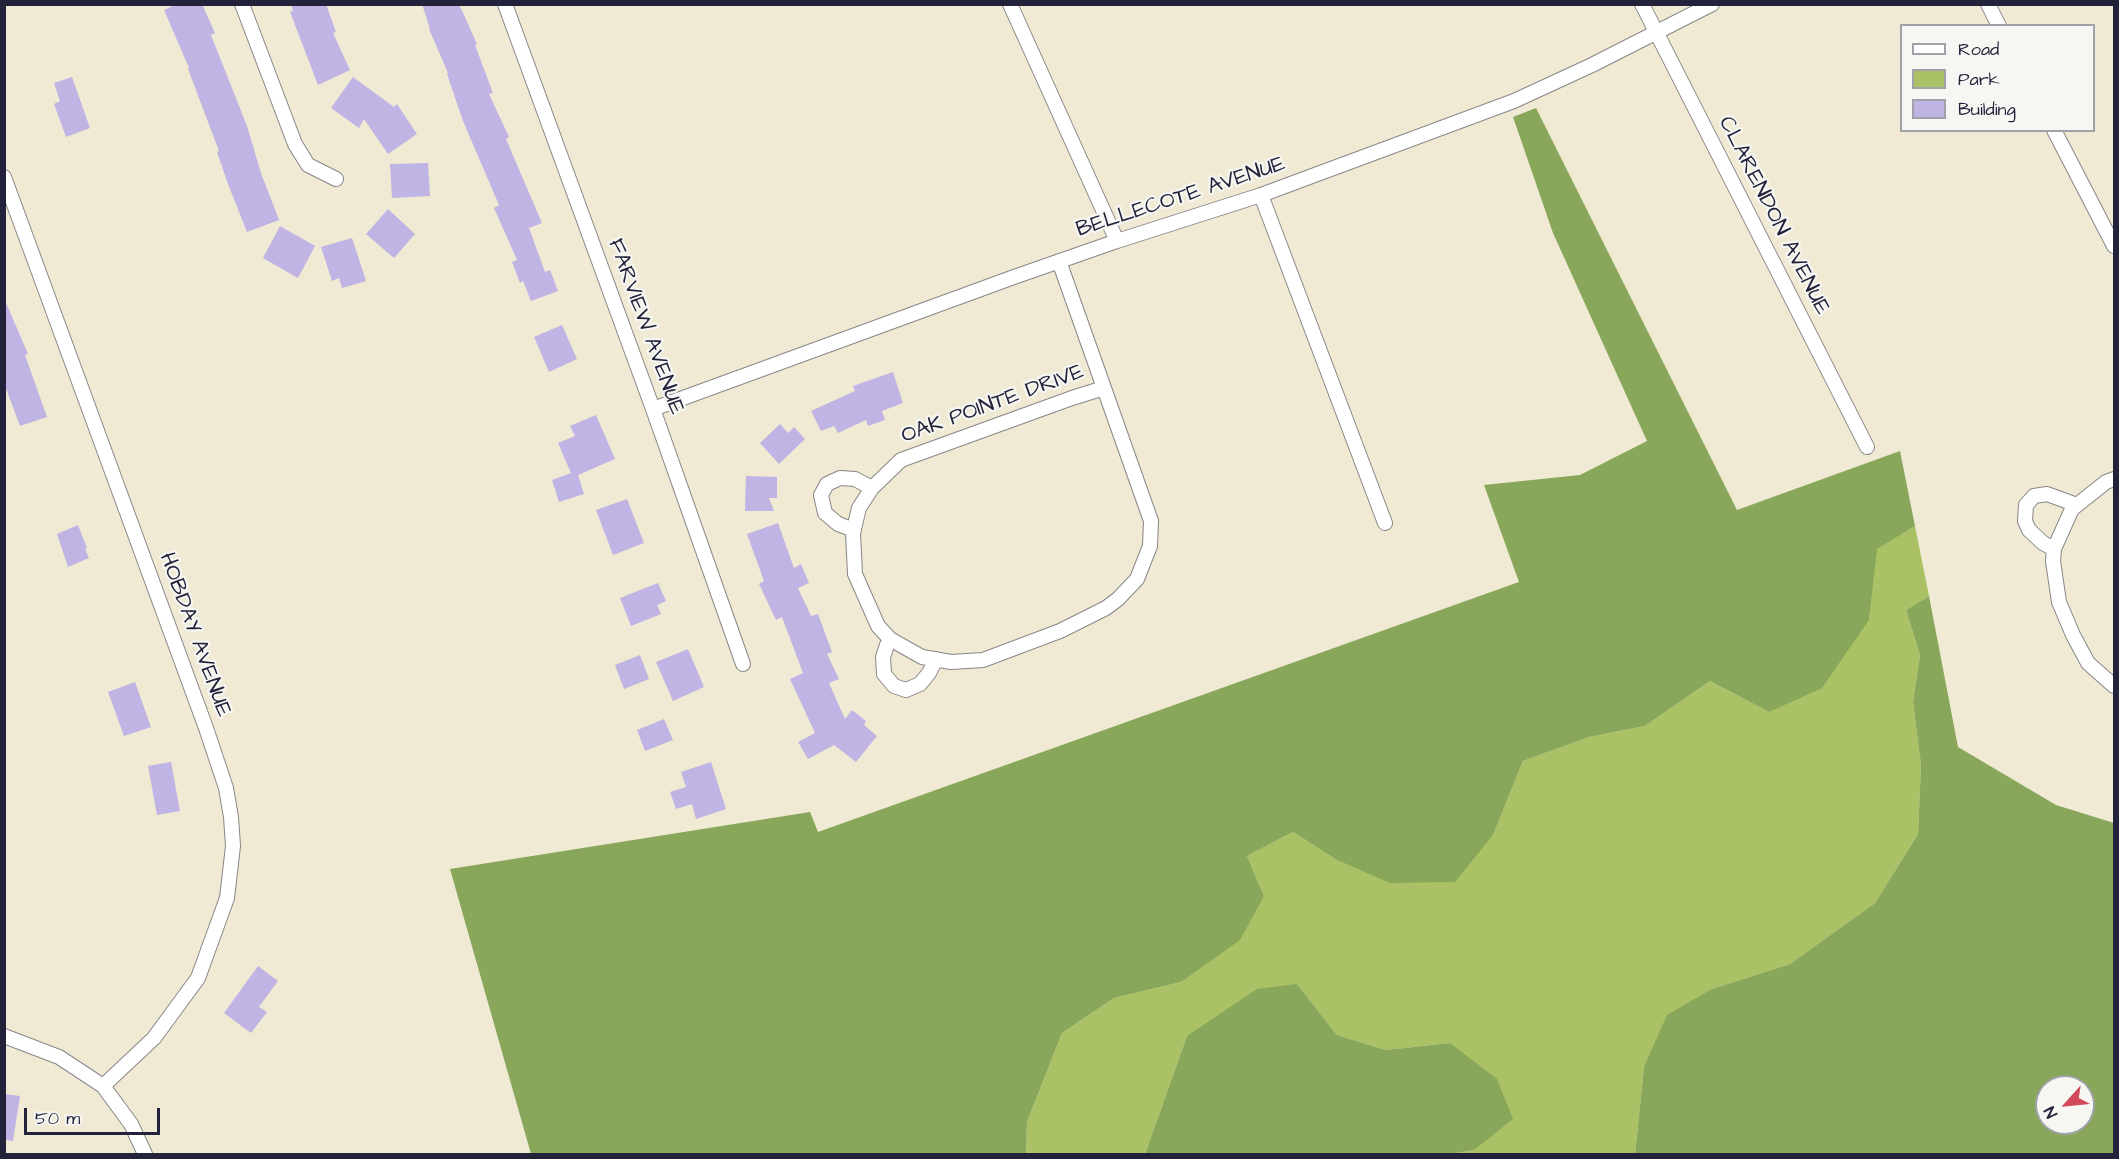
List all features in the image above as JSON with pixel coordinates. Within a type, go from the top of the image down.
[{"type":"street","points":[[242,4],[295,144],[308,165],[336,179]]},
{"type":"street","name":"FARVIEW AVENUE","points":[[505,4],[653,409],[743,664]]},
{"type":"street","points":[[1011,4],[1117,241]]},
{"type":"street","name":"CLARENDON AVENUE","points":[[1642,4],[1868,447]]},
{"type":"street","name":"BELLECOTE AVENUE","points":[[653,409],[1059,261],[1261,195],[1515,101],[1712,4]]},
{"type":"street","points":[[1988,4],[1998,24]]},
{"type":"street","points":[[2055,132],[2115,246]]},
{"type":"street","name":"HOBDAY AVENUE","points":[[4,177],[206,728],[226,788],[231,817],[232,846],[227,898],[198,978],[153,1038],[103,1086]]},
{"type":"street","points":[[1261,195],[1384,523]]},
{"type":"street","name":"OAK POINTE DRIVE","points":[[1059,261],[1104,388],[1151,521],[1150,546],[1137,579],[1118,600],[1106,608],[1060,631],[983,660],[951,662],[922,657],[892,640],[878,626],[855,574],[854,530],[859,508],[872,488],[901,460],[1104,388]]},
{"type":"street","points":[[854,530],[838,524],[825,513],[821,495],[827,484],[840,478],[855,479],[872,488]]},
{"type":"street","points":[[2115,479],[2106,482],[2072,509],[2054,549],[2053,561],[2059,602],[2073,635],[2088,663],[2115,686]]},
{"type":"street","points":[[2054,549],[2029,530],[2025,521],[2026,505],[2034,496],[2047,494],[2077,505]]},
{"type":"street","points":[[892,640],[887,645],[883,657],[884,674],[894,686],[906,690],[920,684],[936,659]]},
{"type":"street","points":[[4,1036],[59,1057],[103,1086],[131,1124],[145,1155]]},
{"type":"green space","points":[[1536,108],[1737,510],[1900,451],[1915,526],[1877,549],[1869,620],[1822,688],[1769,712],[1710,681],[1645,726],[1589,737],[1523,761],[1493,835],[1455,882],[1390,883],[1335,859],[1293,832],[1247,856],[1264,896],[1240,940],[1181,982],[1114,998],[1062,1033],[1027,1122],[1026,1154],[531,1154],[450,869],[810,812],[818,832],[1519,582],[1484,485],[1580,475],[1647,441],[1553,233],[1513,117]]},
{"type":"green space","points":[[1915,526],[1929,596],[1906,610],[1920,655],[1913,702],[1921,765],[1918,834],[1875,903],[1790,964],[1712,989],[1644,1067],[1635,1154],[1450,1154],[1474,1150],[1450,1043],[1386,1050],[1337,1035],[1297,984],[1187,1036],[1145,1154],[1026,1154],[1027,1122],[1062,1033],[1114,998],[1181,982],[1264,896],[1247,856],[1293,832],[1335,859],[1493,835],[1523,761],[1589,737],[1645,726],[1710,681],[1769,712],[1869,620],[1876,549]]},
{"type":"green space","points":[[1929,596],[1958,747],[2056,805],[2114,823],[2114,1154],[1635,1154],[1644,1067],[1667,1015],[1712,989],[1790,964],[1875,903],[1918,834],[1921,765],[1913,702],[1920,655],[1906,610]]},
{"type":"green space","points":[[1297,984],[1337,1035],[1386,1050],[1450,1043],[1497,1079],[1513,1119],[1474,1150],[1450,1154],[1145,1154],[1187,1036],[1257,989]]},
{"type":"building","points":[[177,4],[202,4],[215,33],[211,35],[247,126],[261,173],[279,220],[247,232],[228,184],[217,152],[219,151],[189,68],[164,10]]},
{"type":"building","points":[[291,4],[326,4],[336,32],[333,33],[350,70],[318,85],[290,12],[293,11]]},
{"type":"building","points":[[422,4],[459,4],[477,44],[475,45],[493,93],[489,94],[509,137],[506,139],[542,223],[529,228],[545,272],[550,270],[558,291],[531,301],[523,281],[520,283],[512,262],[517,260],[494,208],[499,205],[463,121]]},
{"type":"building","points":[[72,77],[90,128],[66,137],[54,104],[60,101],[54,83]]},
{"type":"building","points":[[353,77],[394,107],[397,104],[417,134],[388,154],[364,119],[359,128],[331,108]]},
{"type":"building","points":[[428,163],[430,196],[392,198],[390,164]]},
{"type":"building","points":[[388,209],[415,234],[394,258],[366,234]]},
{"type":"building","points":[[280,226],[315,246],[298,278],[263,258]]},
{"type":"building","points":[[352,238],[366,281],[342,288],[339,278],[332,281],[321,247]]},
{"type":"building","points":[[4,298],[28,354],[25,355],[47,417],[20,426],[4,383]]},
{"type":"building","points":[[562,325],[577,359],[549,372],[534,337]]},
{"type":"building","points":[[893,372],[903,403],[882,411],[885,420],[868,426],[866,420],[838,433],[834,426],[821,431],[811,411],[855,391],[853,386]]},
{"type":"building","points":[[596,415],[615,459],[578,475],[584,494],[559,502],[552,480],[571,473],[558,443],[575,436],[570,426]]},
{"type":"building","points":[[780,424],[788,433],[794,427],[805,439],[779,464],[760,443]]},
{"type":"building","points":[[746,476],[777,477],[777,498],[769,498],[774,511],[745,511]]},
{"type":"building","points":[[627,499],[644,543],[613,555],[596,510]]},
{"type":"building","points":[[778,523],[794,568],[801,564],[809,583],[798,588],[811,616],[818,614],[832,652],[827,654],[839,679],[829,683],[845,719],[852,710],[866,721],[864,725],[877,736],[856,762],[834,745],[808,759],[798,742],[815,733],[790,679],[803,673],[782,617],[776,620],[759,584],[764,581],[747,534]]},
{"type":"building","points":[[78,525],[89,558],[68,567],[57,534]]},
{"type":"building","points":[[658,583],[666,601],[657,605],[661,614],[631,626],[620,598]]},
{"type":"building","points":[[688,649],[704,687],[673,701],[656,662]]},
{"type":"building","points":[[640,655],[649,679],[624,689],[615,665]]},
{"type":"building","points":[[135,682],[151,727],[124,736],[108,692]]},
{"type":"building","points":[[664,719],[673,740],[645,751],[637,730]]},
{"type":"building","points":[[171,762],[180,811],[157,815],[148,766]]},
{"type":"building","points":[[711,762],[726,809],[696,819],[692,804],[676,809],[670,792],[686,787],[681,772]]},
{"type":"building","points":[[258,966],[278,981],[259,1007],[267,1012],[251,1033],[224,1013]]},
{"type":"building","points":[[4,1094],[20,1096],[13,1141],[4,1140]]}]
